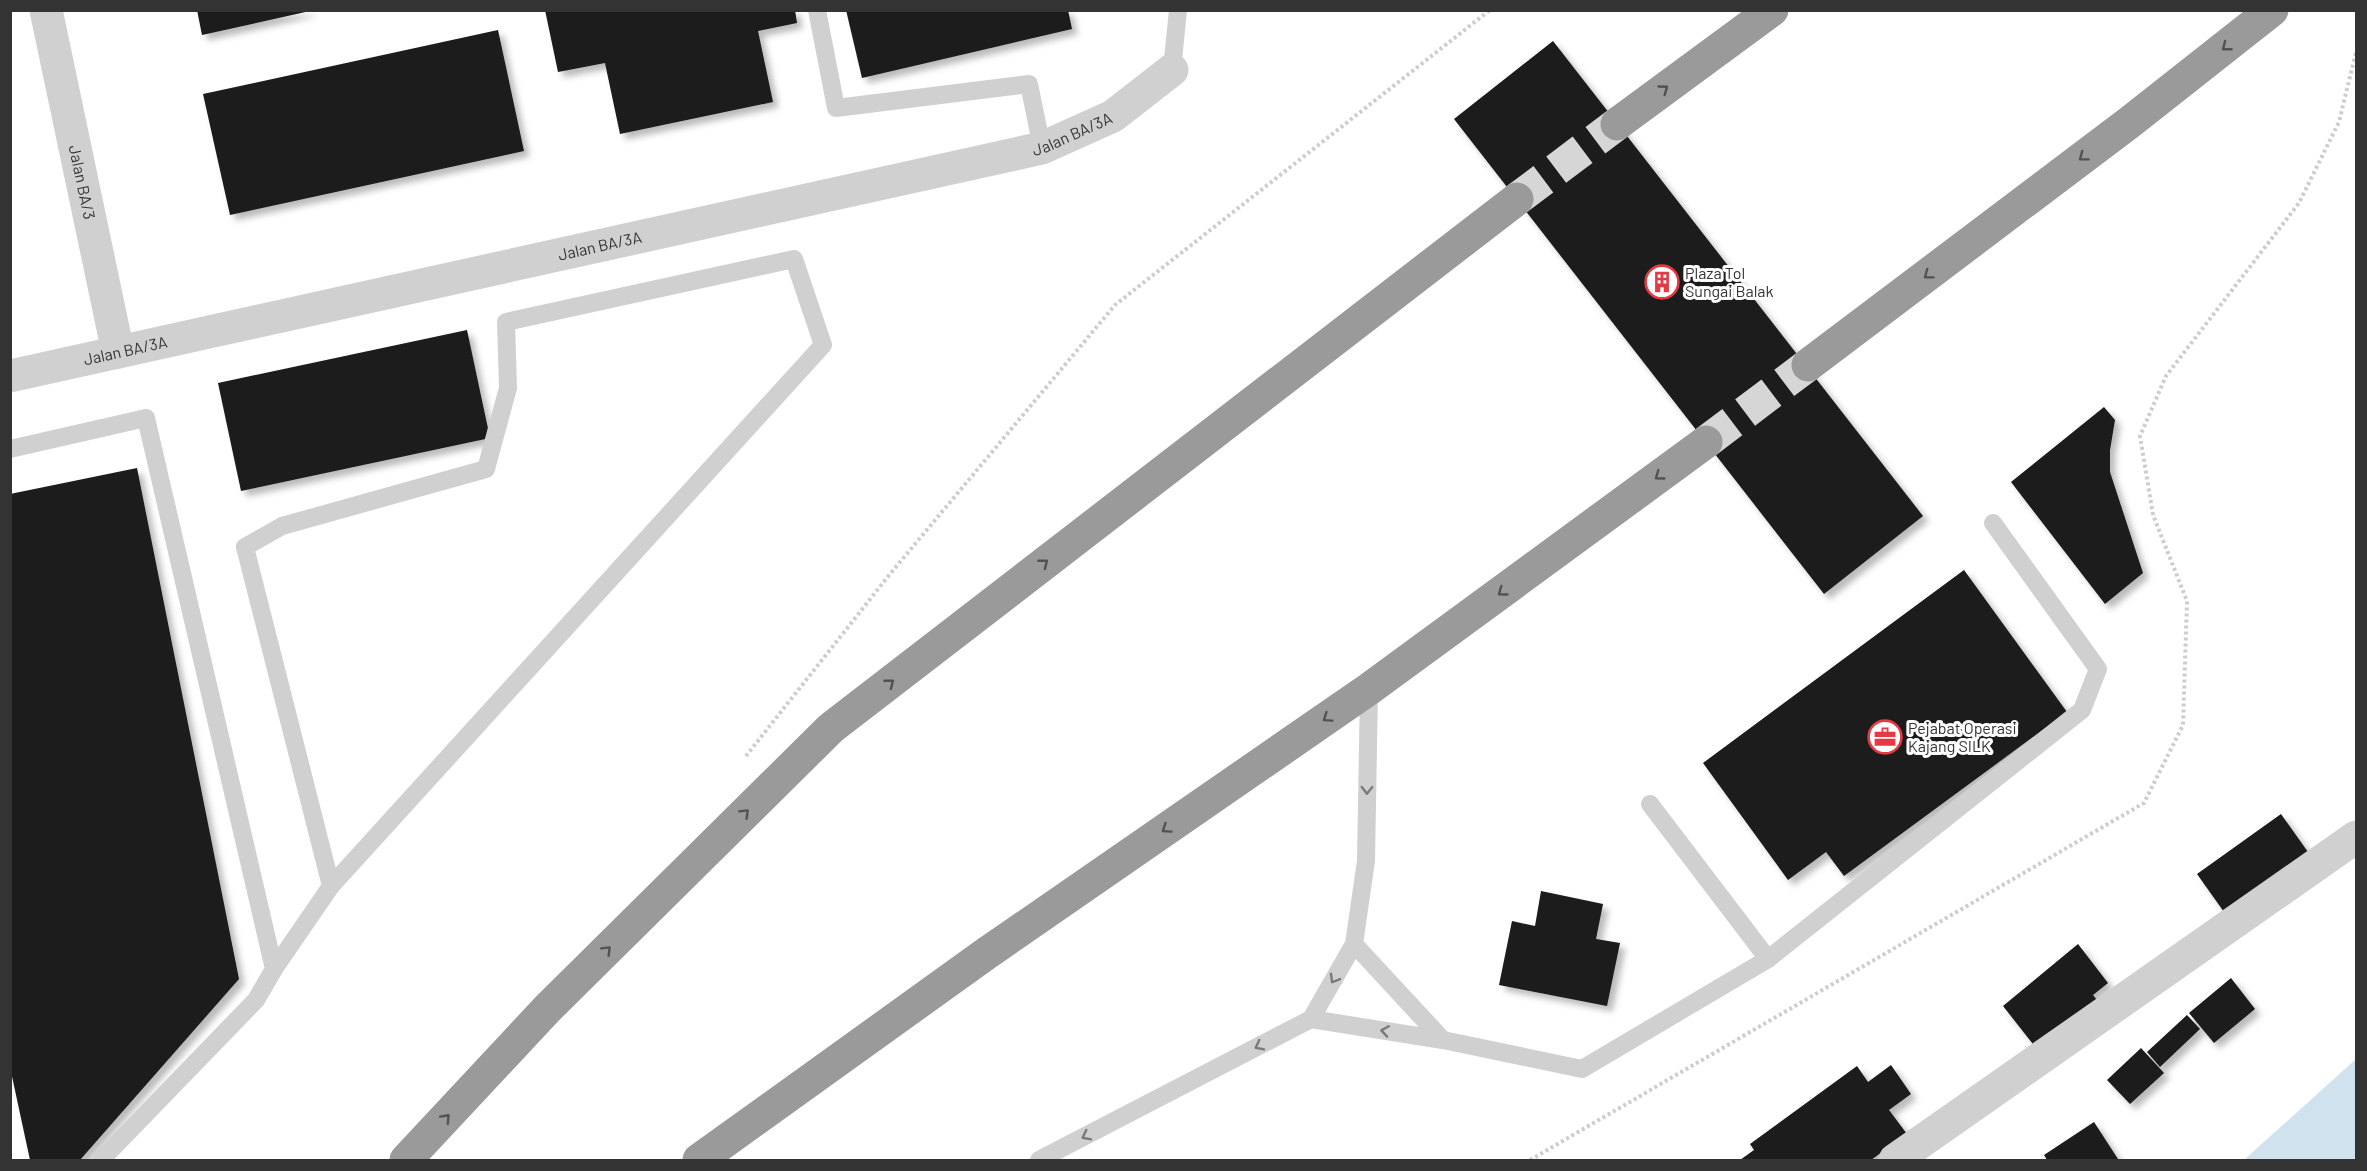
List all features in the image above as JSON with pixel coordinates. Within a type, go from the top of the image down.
[{"type":"highway","points":[[1617,124],[1772,10]]},
{"type":"highway","points":[[1808,365],[2130,122],[2272,10]]},
{"type":"highway","points":[[406,1161],[547,1009],[831,728],[1517,199]]},
{"type":"highway","points":[[699,1161],[987,952],[1369,689],[1706,442]]},
{"type":"street","name":"Jalan BA/3","points":[[46,10],[118,352]]},
{"type":"street","name":"Jalan BA/3A","points":[[10,376],[1042,148],[1113,116],[1172,70]]},
{"type":"street","points":[[1895,1161],[2356,837]]},
{"type":"lane","points":[[817,10],[836,108],[1029,84],[1042,148]]},
{"type":"lane","points":[[1172,70],[1178,10]]},
{"type":"lane","points":[[101,1161],[256,1000],[274,969],[331,886],[823,345],[794,259],[506,322],[508,388],[486,469],[282,526],[244,547],[331,886]]},
{"type":"lane","points":[[10,449],[147,418],[274,969]]},
{"type":"lane","points":[[1311,1019],[1443,1040],[1582,1069],[1768,959],[2082,710],[2098,669],[1993,523]]},
{"type":"lane","points":[[1039,1161],[1311,1019],[1354,944],[1366,861],[1369,689]]},
{"type":"lane","points":[[1650,804],[1768,959]]},
{"type":"lane","points":[[1354,944],[1443,1040]]},
{"type":"path","points":[[744,759],[890,574],[1115,305],[1490,10]]},
{"type":"path","points":[[1530,1161],[2144,803],[2182,725],[2187,601],[2153,515],[2140,436],[2166,376],[2299,203],[2338,122],[2356,52]]},
{"type":"water","points":[[2356,1059],[2356,1160],[2244,1160]]},
{"type":"building","points":[[197,10],[310,10],[310,11],[202,35]]},
{"type":"building","points":[[545,10],[795,10],[797,23],[758,31],[773,102],[620,134],[605,63],[558,72]]},
{"type":"building","points":[[846,10],[1068,10],[1072,29],[862,78]]},
{"type":"building","points":[[498,30],[524,151],[230,215],[203,94]]},
{"type":"building","name":"Plaza Tol Sungai Balak","points":[[1553,41],[1923,516],[1824,594],[1454,119]]},
{"type":"building","points":[[467,330],[490,438],[241,491],[218,383]]},
{"type":"building","points":[[2104,407],[2115,420],[2110,450],[2110,472],[2143,573],[2105,604],[2011,482]]},
{"type":"building","points":[[137,468],[239,979],[80,1160],[30,1160],[10,1067],[10,494]]},
{"type":"building","name":"Pejabat Operasi Kajang SILK","points":[[1964,570],[2067,712],[1844,876],[1826,852],[1788,880],[1703,763]]},
{"type":"building","points":[[2281,814],[2308,852],[2224,912],[2197,874]]},
{"type":"building","points":[[1541,891],[1603,904],[1596,939],[1620,943],[1607,1006],[1499,985],[1512,921],[1535,926]]},
{"type":"building","points":[[2078,944],[2108,983],[2093,995],[2104,1009],[2044,1058],[2003,1006]]},
{"type":"building","points":[[2231,978],[2255,1009],[2214,1043],[2189,1013]]},
{"type":"building","points":[[2187,1015],[2200,1029],[2160,1067],[2147,1052]]},
{"type":"building","points":[[2141,1048],[2164,1073],[2130,1104],[2107,1080]]},
{"type":"building","points":[[1891,1065],[1911,1094],[1889,1110],[1907,1134],[1871,1160],[1740,1160],[1754,1150],[1750,1144],[1857,1066],[1868,1082]]},
{"type":"building","points":[[2094,1122],[2118,1159],[2047,1160],[2044,1155]]},
{"type":"tunnel","points":[[1517,199],[1617,124]]},
{"type":"tunnel","points":[[1706,442],[1808,365]]},
{"type":"place","name":"Plaza Tol Sungai Balak","points":[[1662,282]]},
{"type":"place","name":"Pejabat Operasi Kajang SILK","points":[[1885,737]]}]
